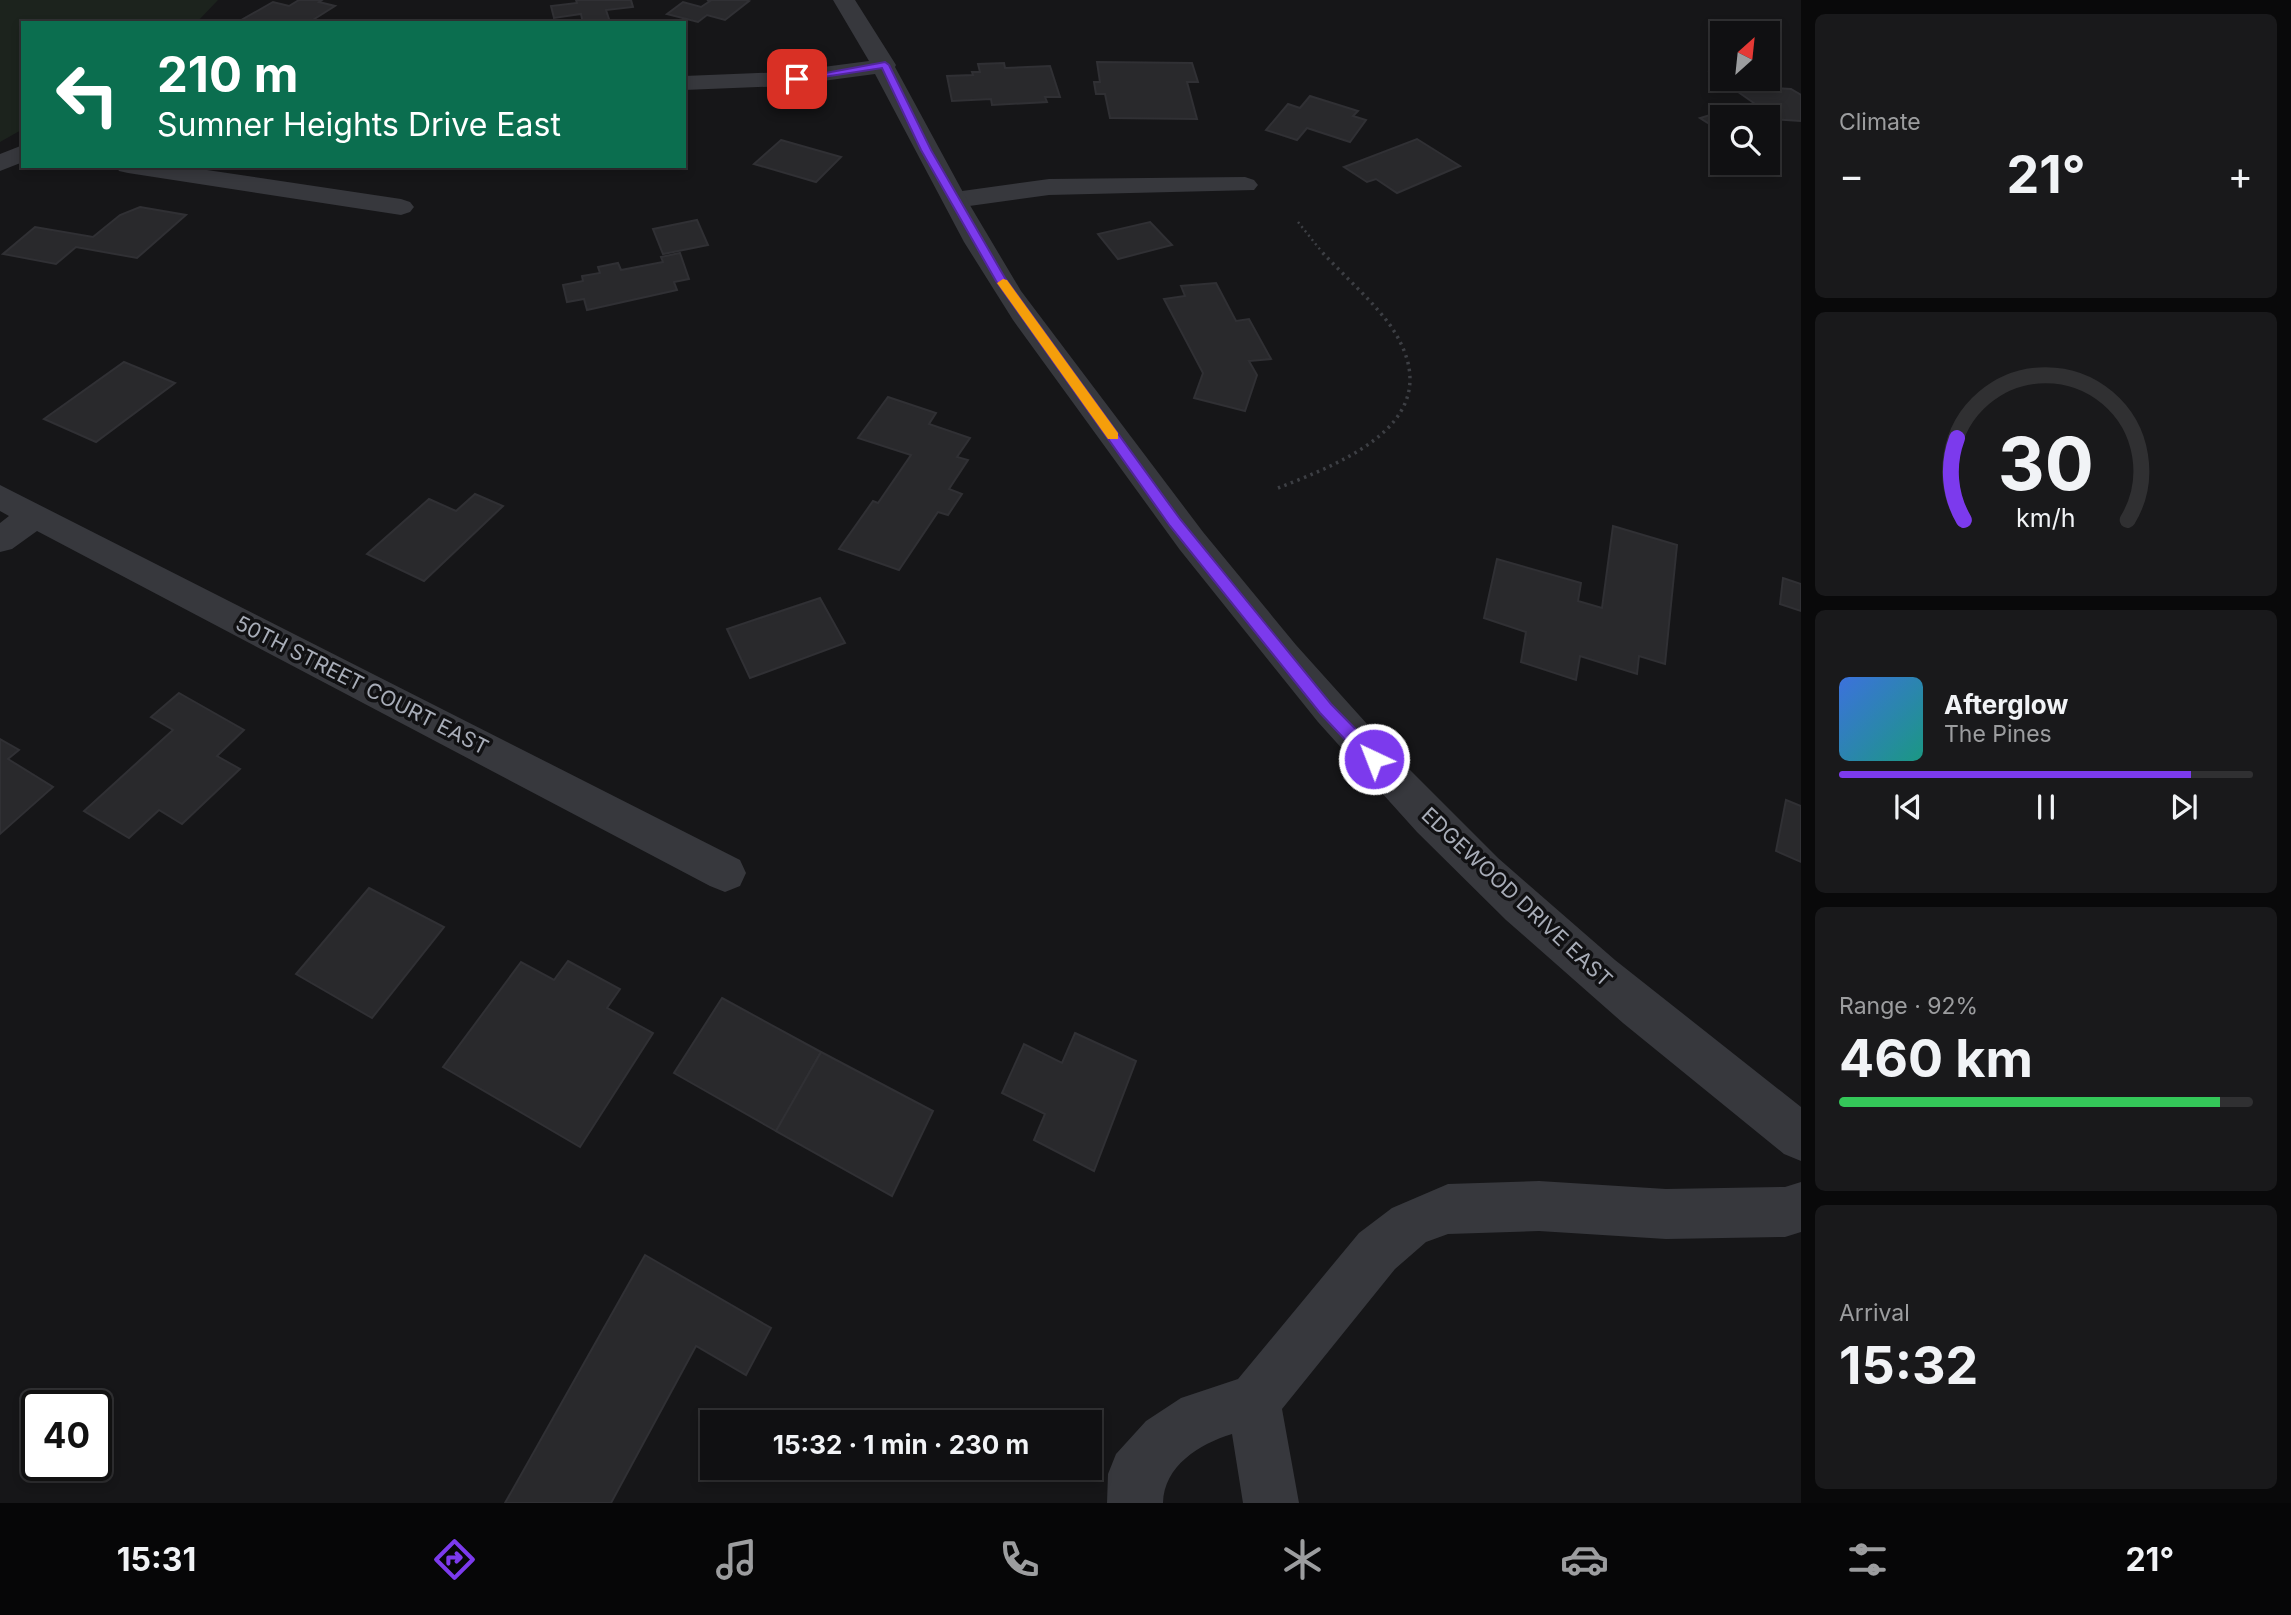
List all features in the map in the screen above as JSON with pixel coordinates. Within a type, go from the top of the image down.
[{"type":"street","name":"EDGEWOOD DRIVE EAST","points":[[844,0],[885,65],[926,150],[1000,278],[1175,522],[1326,708],[1485,873],[1627,999],[1801,1137]]},
{"type":"street","points":[[686,83],[743,83],[811,78],[885,65]]},
{"type":"street","points":[[0,164],[21,153]]},
{"type":"street","points":[[141,168],[401,207]]},
{"type":"street","points":[[955,200],[1049,187],[1245,185]]},
{"type":"street","name":"50TH STREET COURT EAST","points":[[0,497],[725,873]]},
{"type":"street","points":[[0,540],[35,515]]},
{"type":"street","points":[[1135,1503],[1136,1474],[1165,1440],[1200,1417],[1254,1401],[1377,1251],[1409,1225],[1448,1209],[1539,1206],[1666,1214],[1786,1212],[1801,1207]]},
{"type":"street","points":[[1254,1401],[1271,1503]]},
{"type":"path","points":[[1279,488],[1339,465],[1368,446],[1395,422],[1409,399],[1413,375],[1390,327],[1318,252],[1298,222]]},
{"type":"shaded area","points":[[0,0],[218,0],[198,21],[21,21],[21,130],[0,142]]},
{"type":"building","points":[[299,0],[322,0],[319,2],[335,6],[311,21],[240,21],[273,2],[289,6]]},
{"type":"building","points":[[576,0],[631,0],[633,7],[606,10],[610,21],[583,21],[581,14],[554,18],[551,6],[577,3]]},
{"type":"building","points":[[707,0],[749,1],[725,20],[707,15],[698,22],[667,14],[683,2],[701,7],[710,1]]},
{"type":"building","points":[[1097,62],[1192,63],[1198,82],[1187,82],[1197,119],[1110,118],[1105,94],[1096,94],[1094,82],[1100,82]]},
{"type":"building","points":[[1004,63],[1005,68],[1050,66],[1060,97],[1045,97],[1047,102],[992,105],[991,99],[952,101],[947,76],[973,75],[972,72],[980,72],[978,64]]},
{"type":"building","points":[[1791,89],[1801,95],[1801,121],[1780,120],[1780,105],[1757,105],[1737,91]]},
{"type":"building","points":[[1310,96],[1358,111],[1353,116],[1366,120],[1350,142],[1307,128],[1297,140],[1266,130],[1288,104],[1300,108]]},
{"type":"building","points":[[1710,115],[1710,124],[1700,118]]},
{"type":"building","points":[[1417,139],[1460,166],[1397,193],[1376,179],[1367,182],[1344,167]]},
{"type":"building","points":[[781,140],[841,157],[816,182],[754,164]]},
{"type":"building","points":[[140,207],[186,215],[137,258],[76,247],[56,264],[3,254],[35,227],[93,237],[120,215]]},
{"type":"building","points":[[697,220],[708,245],[663,254],[653,229]]},
{"type":"building","points":[[1150,222],[1172,245],[1118,259],[1098,234]]},
{"type":"building","points":[[680,253],[689,279],[674,282],[677,290],[587,310],[584,299],[567,302],[563,285],[583,281],[582,276],[600,273],[598,267],[618,263],[621,270],[663,262],[661,257]]},
{"type":"building","points":[[1216,283],[1236,321],[1249,319],[1271,359],[1249,361],[1257,375],[1245,411],[1194,398],[1203,373],[1164,299],[1185,296],[1181,286]]},
{"type":"building","points":[[124,362],[175,383],[96,442],[44,419]]},
{"type":"building","points":[[888,397],[936,413],[929,424],[970,438],[957,457],[968,460],[949,489],[962,494],[948,515],[938,512],[899,570],[839,549],[873,501],[878,503],[911,455],[858,438]]},
{"type":"building","points":[[475,494],[503,506],[424,581],[367,554],[429,499],[456,511]]},
{"type":"building","points":[[1613,526],[1677,545],[1665,664],[1639,656],[1637,674],[1580,656],[1576,680],[1521,662],[1526,632],[1484,618],[1497,559],[1581,583],[1578,601],[1602,608]]},
{"type":"building","points":[[1783,578],[1801,584],[1801,611],[1780,604]]},
{"type":"building","points":[[820,598],[845,643],[750,678],[727,629]]},
{"type":"building","points":[[179,693],[244,730],[217,756],[240,769],[182,824],[159,810],[129,838],[84,811],[173,730],[151,717]]},
{"type":"building","points":[[0,739],[19,750],[8,759],[53,787],[0,834]]},
{"type":"building","points":[[1786,800],[1801,806],[1801,862],[1776,851]]},
{"type":"building","points":[[369,888],[444,927],[372,1018],[296,974]]},
{"type":"building","points":[[568,961],[620,989],[607,1008],[653,1033],[580,1147],[443,1067],[521,962],[554,980]]},
{"type":"building","points":[[722,998],[821,1052],[776,1131],[674,1073]]},
{"type":"building","points":[[1075,1033],[1136,1061],[1094,1171],[1034,1140],[1045,1114],[1002,1093],[1024,1044],[1062,1063]]},
{"type":"building","points":[[821,1052],[933,1111],[892,1196],[776,1131]]},
{"type":"building","points":[[645,1255],[771,1328],[746,1375],[696,1346],[611,1503],[505,1503]]},
{"type":"slow traffic","points":[[1003,283],[1113,436]]},
{"type":"route","points":[[797,79],[885,65],[926,150],[1000,278],[1175,522],[1326,708],[1374,759]]}]
